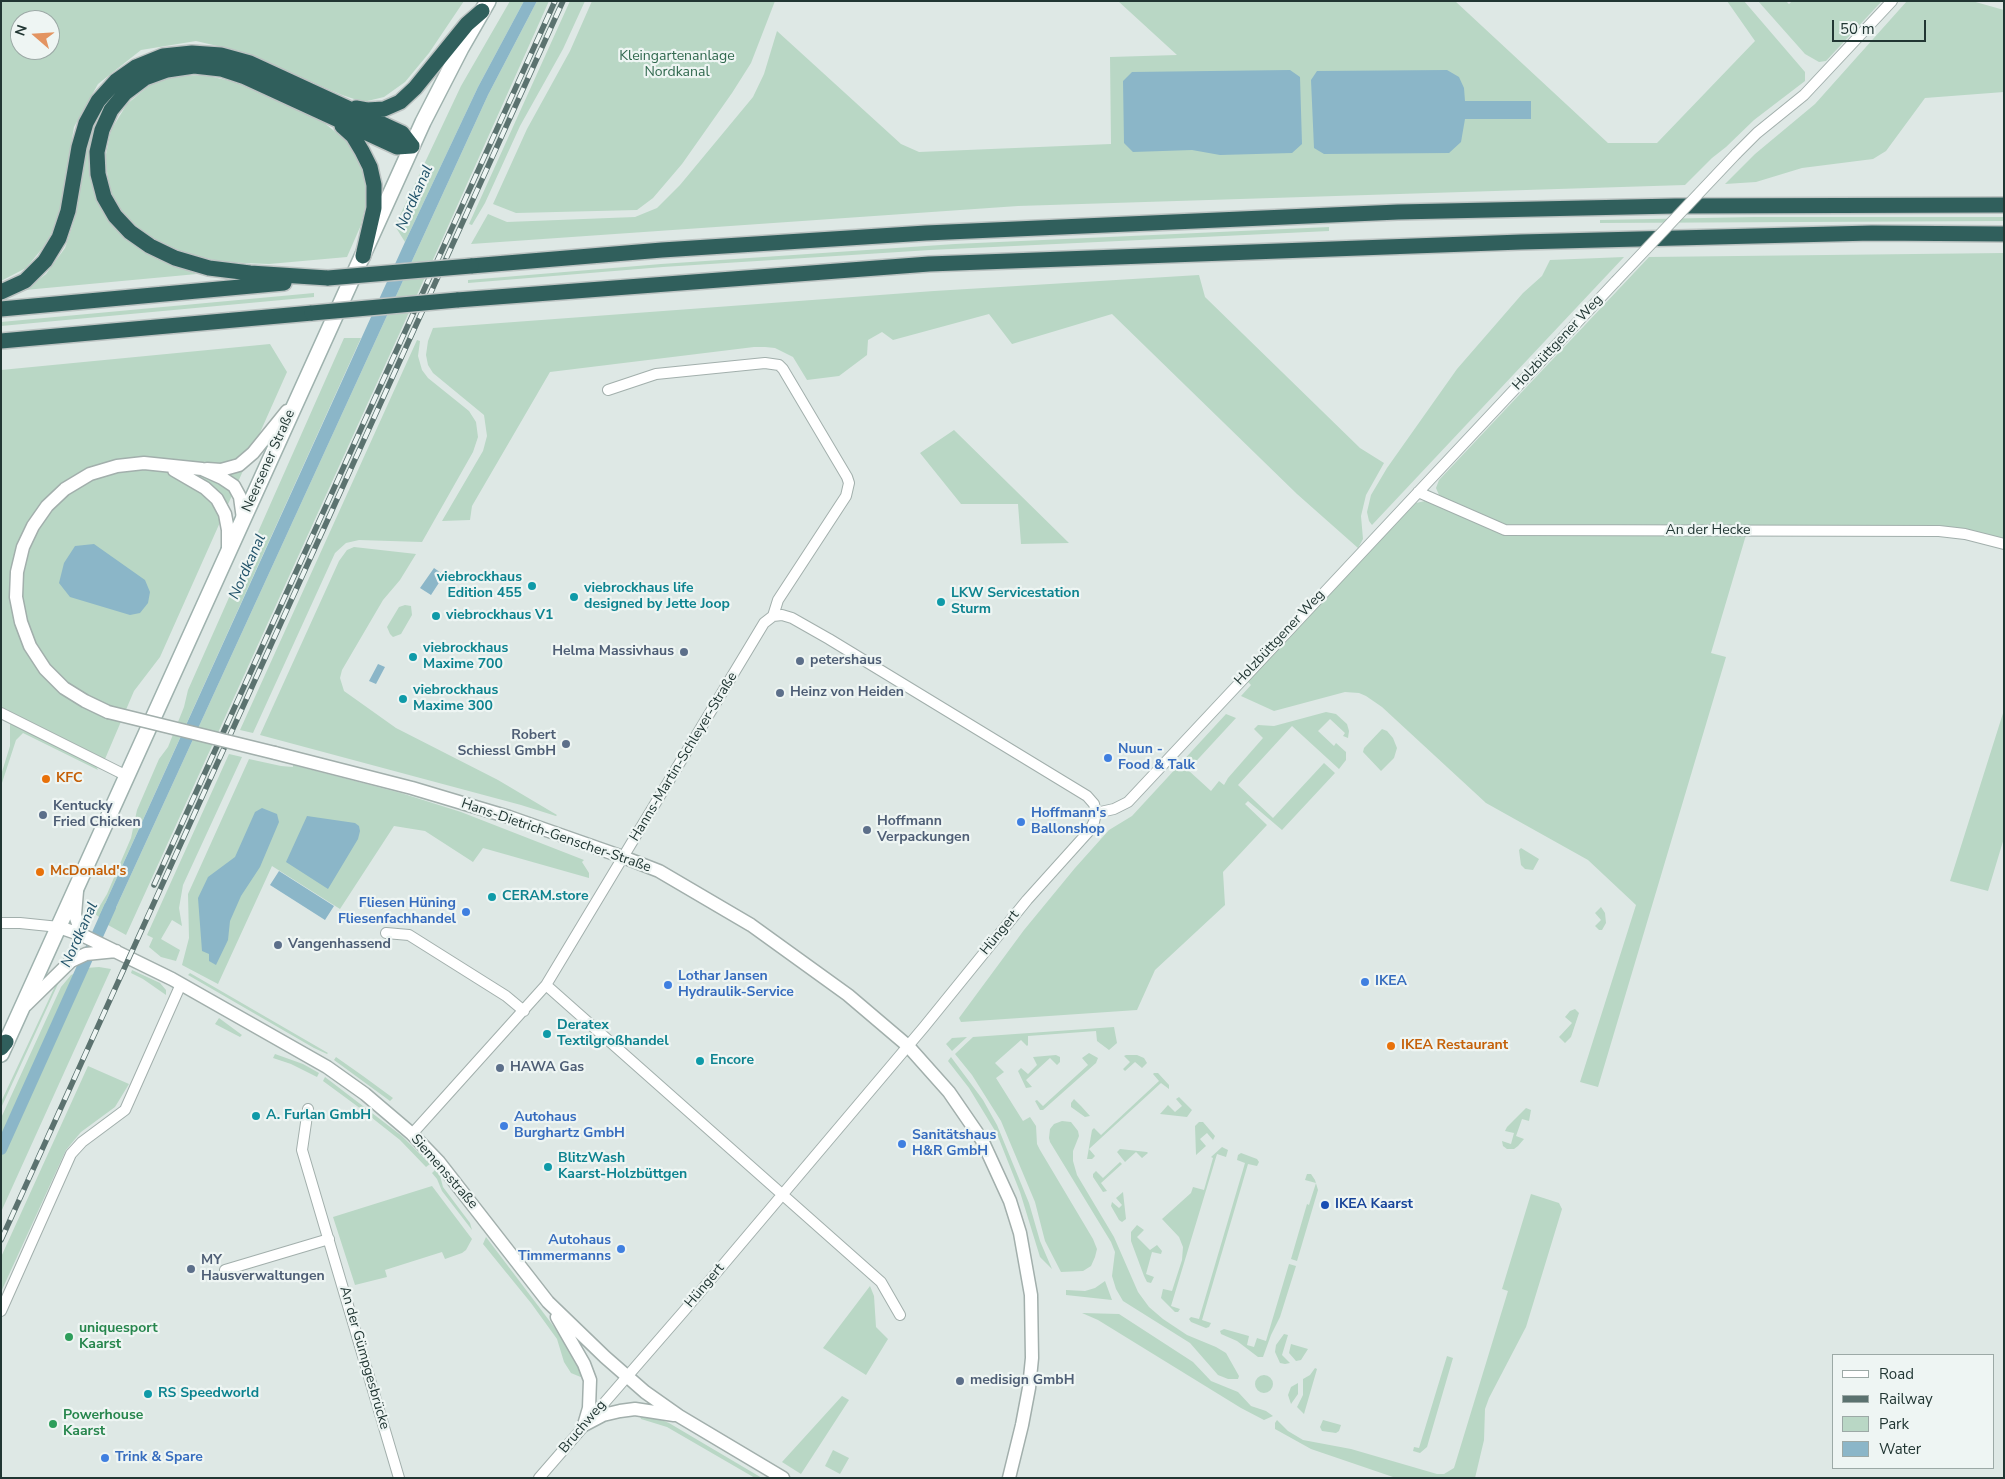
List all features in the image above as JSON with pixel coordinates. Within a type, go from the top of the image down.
[{"type":"highway","points":[[328,278],[250,274],[209,268],[175,258],[150,246],[130,232],[120,222],[104,196],[98,174],[97,152],[102,130],[111,110],[120,98],[145,78],[167,70],[194,66],[221,69],[245,76],[336,111],[384,109],[400,102],[415,88],[467,24],[485,6]]},
{"type":"highway","points":[[1,292],[25,281],[45,261],[59,238],[68,211],[79,147],[86,123],[98,102],[116,81],[136,67],[163,56],[192,53],[221,55],[250,63],[397,148],[412,146]]},
{"type":"highway","points":[[336,111],[362,150],[370,167],[374,185],[374,208],[363,256]]},
{"type":"highway","points":[[1,309],[328,278],[662,250],[926,233],[1398,212],[1685,206],[2004,205]]},
{"type":"highway","points":[[1,341],[458,300],[939,264],[1521,242],[1872,233],[2004,234]]},
{"type":"main road","name":"Neersener Straße","points":[[3,1048],[412,146],[438,92],[485,6]]},
{"type":"street","name":"Holzbüttgener Weg","points":[[1096,813],[1114,809],[1128,802],[1736,154],[1757,133],[1804,95],[1892,1]]},
{"type":"street","name":"Hanns-Martin-Schleyer-Straße","points":[[412,1134],[546,985],[764,623],[773,616],[778,600],[846,496],[849,483],[847,477],[783,369],[778,365],[765,362],[656,374],[608,390]]},
{"type":"street","points":[[202,469],[221,470],[239,464],[253,453],[277,426],[300,391]]},
{"type":"street","name":"Hans-Dietrich-Genscher-Straße","points":[[243,520],[240,496],[234,486],[202,469],[144,463],[117,466],[90,474],[65,489],[47,506],[33,526],[23,547],[17,572],[16,597],[21,622],[30,646],[45,669],[64,688],[108,712],[412,788],[624,856],[659,871],[751,924],[848,995],[908,1046],[949,1092],[982,1140],[1010,1201],[1020,1233],[1031,1295],[1032,1358],[1022,1426],[1009,1478]]},
{"type":"street","name":"Hans-Dietrich-Genscher-Straße","points":[[167,466],[205,488],[217,499],[226,514],[228,552]]},
{"type":"street","name":"An der Hecke","points":[[1418,492],[1504,530],[1939,531],[1965,534],[2004,544]]},
{"type":"street","points":[[773,616],[782,615],[792,618],[1087,796],[1094,804],[1096,813]]},
{"type":"street","points":[[1,713],[127,776]]},
{"type":"street","name":"Hüngert","points":[[626,1376],[684,1311],[908,1046],[1027,900],[1090,830],[1096,813]]},
{"type":"street","points":[[77,888],[75,915],[82,935]]},
{"type":"street","points":[[1,923],[20,923],[59,928]]},
{"type":"street","name":"Siemensstraße","points":[[59,928],[82,935],[181,984],[327,1067],[365,1094],[412,1134],[449,1174],[548,1302],[626,1376],[679,1416],[783,1478]]},
{"type":"street","points":[[386,933],[409,935],[506,996],[524,1011]]},
{"type":"street","points":[[22,1008],[71,961],[86,954],[116,951]]},
{"type":"street","points":[[1,1311],[71,1154],[82,1142],[124,1110],[181,984]]},
{"type":"street","points":[[546,985],[882,1282],[900,1315]]},
{"type":"street","name":"An der Gümpgesbrücke","points":[[308,1109],[302,1150],[399,1478]]},
{"type":"street","points":[[225,1270],[329,1239]]},
{"type":"street","points":[[548,1302],[584,1364],[590,1380],[590,1408],[584,1425]]},
{"type":"street","name":"Bruchweg","points":[[540,1478],[626,1376]]},
{"type":"street","points":[[584,1425],[603,1415],[620,1410],[654,1411],[679,1416]]},
{"type":"green space","points":[[1,1],[464,1],[429,53],[405,82],[384,97],[363,102],[342,95],[239,51],[196,41],[141,50],[98,84],[74,127],[59,217],[46,244],[26,268],[1,281]]},
{"type":"green space","points":[[510,1],[524,1],[478,87],[405,242],[395,226],[461,86]]},
{"type":"green space","points":[[537,1],[549,1],[126,935],[108,925],[488,95]]},
{"type":"green space","points":[[570,1],[585,1],[563,49],[520,126],[485,203],[472,225],[469,224]]},
{"type":"green space","name":"Kleingartenanlage Nordkanal","points":[[592,1],[775,1],[751,63],[732,93],[682,164],[653,198],[637,210],[516,213],[493,204],[527,129],[570,51]]},
{"type":"green space","points":[[1118,1],[1455,1],[1608,143],[1657,143],[1755,41],[1727,1],[1744,1],[1805,72],[1805,81],[1754,120],[1685,185],[1018,206],[471,244],[488,214],[507,222],[635,217],[657,208],[680,185],[753,97],[764,74],[777,31],[901,144],[919,152],[1111,144],[1110,57],[1177,55]]},
{"type":"green space","points":[[1758,1],[1786,1],[1789,4],[1792,1],[1882,1],[1826,61],[1819,62],[1805,54]]},
{"type":"green space","points":[[1907,1],[1972,1],[2004,10],[2004,92],[1925,98],[1886,151],[1873,159],[1802,168],[1756,182],[1725,184],[1755,154],[1815,104]]},
{"type":"green space","points":[[204,75],[235,82],[322,121],[349,143],[363,170],[368,196],[361,225],[347,257],[269,264],[222,262],[182,252],[150,237],[123,215],[110,191],[105,159],[111,130],[127,104],[150,85],[176,76]]},
{"type":"green space","points":[[104,104],[95,127],[90,152],[92,182],[108,219],[132,242],[160,260],[197,274],[25,290],[46,274],[65,248],[73,224],[85,149],[92,124]]},
{"type":"green space","points":[[1755,217],[2004,217],[2004,221],[1600,223],[1600,220]]},
{"type":"green space","points":[[1329,227],[1329,231],[930,250],[663,267],[468,283],[468,280],[661,264],[955,244]]},
{"type":"green space","points":[[2004,253],[2004,540],[1963,528],[1502,525],[1453,504],[1439,495],[1436,488],[1439,480],[1649,257]]},
{"type":"green space","points":[[1624,257],[1372,525],[1367,512],[1371,495],[1387,468],[1457,369],[1523,293],[1542,276],[1550,260]]},
{"type":"green space","points":[[1199,275],[1205,297],[1360,448],[1384,463],[1366,495],[1361,516],[1363,539],[1358,548],[1297,494],[1112,314],[1012,344],[989,314],[893,340],[882,332],[868,340],[867,355],[839,376],[807,380],[793,357],[775,348],[765,347],[550,372],[472,506],[470,520],[442,521],[483,451],[487,436],[484,415],[433,373],[428,365],[426,355],[428,341],[433,328],[934,291]]},
{"type":"green space","points":[[314,293],[314,297],[1,326],[1,322]]},
{"type":"green space","points":[[344,338],[361,338],[99,917],[95,914],[107,894],[131,838],[137,810],[159,759],[168,747],[184,707],[188,690]]},
{"type":"green space","points":[[417,340],[420,341],[418,356],[422,370],[428,378],[469,411],[476,422],[478,437],[473,452],[422,542],[359,540],[346,543],[335,553],[253,733],[240,730]]},
{"type":"green space","points":[[270,344],[287,372],[160,657],[134,691],[105,759],[1,707],[1,370]]},
{"type":"green space","points":[[954,430],[1069,543],[1021,544],[1018,504],[961,504],[920,453]]},
{"type":"green space","points":[[1425,501],[1500,533],[1746,535],[1711,653],[1726,657],[1598,1087],[1580,1082],[1636,905],[1588,860],[1486,803],[1382,707],[1366,696],[1359,693],[1345,692],[1274,711],[1241,696],[1251,685],[1247,681],[1297,626],[1416,503]]},
{"type":"green space","points":[[354,547],[416,554],[400,580],[383,600],[342,670],[340,678],[344,691],[396,728],[498,780],[556,816],[260,735],[339,561],[347,550]]},
{"type":"green space","points":[[411,606],[412,615],[401,634],[393,637],[387,627],[399,607]]},
{"type":"green space","points":[[2004,710],[2004,838],[1988,891],[1950,881]]},
{"type":"green space","points":[[1326,712],[1336,714],[1347,724],[1348,738],[1343,736],[1345,733],[1330,719],[1318,731],[1334,746],[1336,743],[1346,752],[1346,760],[1339,769],[1292,726],[1238,785],[1273,818],[1324,763],[1335,773],[1282,830],[1248,801],[1245,804],[1267,825],[1223,872],[1225,905],[1155,970],[1137,1010],[961,1022],[959,1018],[1024,930],[1075,868],[1109,830],[1132,816],[1226,714],[1236,718],[1188,770],[1211,791],[1219,781],[1224,785],[1263,738],[1254,729],[1258,725],[1274,726]]},
{"type":"green space","points":[[10,720],[95,764],[98,770],[23,733],[16,740],[1,786],[1,775],[10,746]]},
{"type":"green space","points":[[1382,729],[1387,731],[1393,738],[1397,748],[1394,758],[1381,771],[1363,752],[1364,748]]},
{"type":"green space","points":[[229,754],[242,757],[183,885],[179,908],[182,926],[172,920],[161,939],[180,950],[176,961],[161,957],[149,947],[153,938],[147,935]]},
{"type":"green space","points":[[249,759],[281,766],[293,767],[293,765],[401,793],[461,812],[584,860],[582,862],[589,873],[589,878],[483,848],[473,862],[425,831],[394,826],[340,909],[272,866],[218,984],[182,965],[189,938],[188,894]]},
{"type":"green space","points":[[1521,848],[1539,859],[1533,870],[1525,869],[1521,865],[1519,850]]},
{"type":"green space","points":[[1601,907],[1605,913],[1606,923],[1602,930],[1599,930],[1595,926],[1601,920],[1595,913]]},
{"type":"green space","points":[[99,967],[111,969],[1,1212],[1,1118],[61,987],[71,975],[86,968]]},
{"type":"green space","points":[[132,970],[160,983],[166,990],[166,995],[131,973]]},
{"type":"green space","points":[[190,973],[328,1053],[314,1048],[188,975]]},
{"type":"green space","points":[[63,977],[58,984],[1,1108],[1,1102],[56,984]]},
{"type":"green space","points":[[1575,1009],[1579,1013],[1571,1037],[1565,1043],[1559,1037],[1572,1023],[1565,1017],[1570,1011]]},
{"type":"green space","points":[[219,1018],[242,1035],[240,1037],[215,1024]]},
{"type":"green space","points":[[1114,1027],[1117,1043],[1109,1050],[1097,1041],[1096,1031],[1028,1036],[1027,1046],[1021,1040],[995,1063],[1004,1072],[996,1078],[1023,1121],[1030,1117],[1036,1126],[1037,1144],[1097,1249],[1091,1266],[1083,1271],[1061,1272],[1045,1241],[1035,1202],[1001,1121],[972,1075],[955,1054],[973,1037]]},
{"type":"green space","points":[[967,1037],[952,1051],[946,1044],[952,1038]]},
{"type":"green space","points":[[1089,1053],[1098,1058],[1096,1063],[1043,1110],[1040,1110],[1035,1101],[1037,1100],[1043,1106],[1088,1065],[1082,1058]]},
{"type":"green space","points":[[275,1054],[303,1064],[319,1073],[317,1077],[291,1064],[273,1058]]},
{"type":"green space","points":[[1056,1055],[1060,1057],[1060,1062],[1057,1065],[1050,1058],[1026,1080],[1032,1087],[1026,1088],[1018,1071],[1021,1068],[1028,1074],[1037,1065],[1033,1057]]},
{"type":"green space","points":[[1137,1055],[1144,1058],[1147,1063],[1142,1068],[1135,1062],[1125,1071],[1123,1069],[1130,1062],[1124,1056]]},
{"type":"green space","points":[[336,1057],[393,1098],[390,1101],[334,1060]]},
{"type":"green space","points":[[951,1057],[983,1100],[997,1125],[1029,1203],[1040,1241],[1052,1269],[1040,1257],[1020,1192],[997,1134],[969,1088],[948,1061]]},
{"type":"green space","points":[[88,1066],[129,1084],[115,1107],[81,1132],[66,1150],[1,1292],[1,1257]]},
{"type":"green space","points":[[1154,1073],[1158,1073],[1169,1085],[1169,1089],[1161,1083],[1089,1149],[1095,1156],[1092,1159],[1087,1159],[1092,1130],[1094,1128],[1101,1135],[1159,1081]]},
{"type":"green space","points":[[325,1077],[402,1136],[430,1164],[426,1167],[400,1140],[323,1081]]},
{"type":"green space","points":[[1179,1097],[1192,1110],[1187,1117],[1160,1114],[1168,1105],[1175,1112],[1182,1106],[1176,1099]]},
{"type":"green space","points":[[1074,1099],[1090,1116],[1085,1117],[1071,1107]]},
{"type":"green space","points":[[1526,1108],[1531,1110],[1529,1121],[1522,1119],[1516,1136],[1524,1139],[1514,1149],[1507,1149],[1503,1146],[1502,1141],[1511,1144],[1514,1133],[1505,1131]]},
{"type":"green space","points":[[1062,1121],[1071,1122],[1078,1131],[1079,1136],[1073,1151],[1073,1161],[1077,1175],[1114,1237],[1138,1292],[1149,1307],[1163,1319],[1187,1335],[1226,1353],[1239,1376],[1238,1379],[1228,1379],[1218,1375],[1190,1343],[1123,1301],[1116,1289],[1112,1276],[1115,1252],[1111,1242],[1050,1142],[1050,1129],[1054,1124]]},
{"type":"green space","points":[[1199,1122],[1203,1122],[1215,1136],[1213,1140],[1207,1133],[1200,1139],[1206,1146],[1196,1155],[1195,1126]]},
{"type":"green space","points":[[1222,1147],[1228,1150],[1226,1157],[1217,1154],[1171,1306],[1180,1309],[1178,1312],[1175,1312],[1161,1298],[1163,1289],[1172,1291],[1182,1260],[1183,1247],[1179,1237],[1162,1219],[1191,1193],[1193,1187],[1204,1190],[1213,1158],[1211,1157]]},
{"type":"green space","points":[[1120,1149],[1148,1153],[1142,1158],[1136,1152],[1125,1162],[1117,1152]]},
{"type":"green space","points":[[1241,1153],[1257,1159],[1259,1162],[1257,1166],[1248,1164],[1202,1320],[1211,1323],[1206,1328],[1191,1322],[1189,1319],[1191,1317],[1199,1319],[1245,1163],[1237,1160],[1238,1155]]},
{"type":"green space","points":[[1120,1162],[1122,1164],[1101,1183],[1107,1191],[1103,1192],[1093,1174],[1096,1171],[1103,1178]]},
{"type":"green space","points":[[435,1170],[440,1176],[443,1187],[470,1223],[472,1230],[442,1191],[432,1173]]},
{"type":"green space","points":[[1307,1174],[1311,1174],[1316,1183],[1305,1180]]},
{"type":"green space","points":[[1316,1183],[1318,1190],[1297,1261],[1291,1259],[1307,1204],[1309,1205]]},
{"type":"green space","points":[[432,1186],[472,1239],[466,1250],[445,1259],[442,1252],[385,1270],[387,1277],[355,1285],[333,1217]]},
{"type":"green space","points":[[1123,1192],[1126,1219],[1122,1222],[1111,1206],[1112,1202],[1119,1208],[1122,1205],[1116,1198]]},
{"type":"green space","points":[[1531,1194],[1559,1203],[1562,1209],[1526,1327],[1485,1409],[1484,1440],[1475,1478],[1396,1478],[1311,1449],[1275,1429],[1277,1420],[1288,1431],[1303,1440],[1351,1449],[1437,1474],[1444,1474],[1454,1468],[1508,1291],[1502,1289]]},
{"type":"green space","points":[[1137,1225],[1144,1230],[1137,1237],[1150,1250],[1157,1245],[1162,1251],[1161,1254],[1152,1252],[1146,1274],[1154,1277],[1151,1283],[1147,1282],[1144,1276],[1131,1241],[1131,1232]]},
{"type":"green space","points":[[486,1237],[564,1340],[580,1367],[583,1378],[571,1373],[564,1362],[557,1339],[531,1303],[483,1244]]},
{"type":"green space","points":[[1289,1264],[1296,1266],[1280,1317],[1263,1357],[1258,1357],[1237,1341],[1221,1334],[1220,1331],[1224,1329],[1249,1336],[1247,1345],[1254,1347],[1257,1338],[1266,1341]]},
{"type":"green space","points":[[1105,1281],[1112,1300],[1066,1295],[1066,1290],[1085,1291],[1095,1288]]},
{"type":"green space","points":[[870,1286],[874,1296],[876,1327],[888,1339],[866,1375],[823,1348]]},
{"type":"green space","points":[[1082,1313],[1119,1314],[1193,1362],[1211,1381],[1238,1392],[1251,1406],[1266,1411],[1273,1416],[1264,1420],[1241,1408],[1098,1320]]},
{"type":"green space","points":[[1284,1334],[1288,1335],[1282,1355],[1290,1363],[1285,1364],[1280,1363],[1275,1352],[1276,1345]]},
{"type":"green space","points":[[1291,1344],[1308,1349],[1301,1360],[1296,1361],[1289,1353]]},
{"type":"green space","points":[[1447,1356],[1453,1358],[1427,1447],[1420,1453],[1413,1451],[1414,1447],[1419,1448]]},
{"type":"green space","points":[[1315,1368],[1317,1369],[1304,1414],[1297,1407],[1303,1395],[1303,1379],[1310,1375]]},
{"type":"green space","points":[[1264,1375],[1270,1378],[1273,1384],[1270,1390],[1264,1393],[1258,1390],[1255,1384],[1258,1378]]},
{"type":"green space","points":[[1298,1383],[1298,1394],[1291,1404],[1288,1395],[1291,1387]]},
{"type":"green space","points":[[842,1396],[849,1400],[801,1474],[782,1462]]},
{"type":"green space","points":[[640,1416],[654,1417],[669,1423],[762,1478],[755,1478],[667,1427],[641,1419]]},
{"type":"green space","points":[[1323,1420],[1341,1425],[1339,1431],[1336,1433],[1322,1431],[1320,1427]]},
{"type":"green space","points":[[833,1450],[849,1458],[840,1474],[825,1466]]},
{"type":"water","points":[[524,1],[537,1],[488,95],[108,925],[99,917],[405,242],[478,87]]},
{"type":"water","points":[[1290,70],[1300,77],[1302,144],[1292,153],[1220,155],[1192,150],[1133,152],[1124,143],[1123,81],[1132,72]]},
{"type":"water","points":[[1447,70],[1459,77],[1464,88],[1465,101],[1531,101],[1531,119],[1465,119],[1461,142],[1449,153],[1324,154],[1314,148],[1311,80],[1317,71]]},
{"type":"water","points":[[94,544],[145,580],[150,592],[148,603],[140,613],[130,615],[70,597],[59,583],[64,563],[75,546]]},
{"type":"water","points":[[434,568],[444,575],[431,595],[420,588]]},
{"type":"water","points":[[378,664],[385,667],[376,684],[369,681]]},
{"type":"water","points":[[262,808],[277,814],[279,822],[260,867],[241,896],[230,921],[228,940],[216,965],[209,961],[209,954],[202,951],[198,898],[208,877],[235,857],[255,812]]},
{"type":"water","points":[[307,816],[355,823],[359,826],[358,839],[328,889],[286,862]]},
{"type":"water","points":[[279,871],[334,906],[325,920],[270,885]]},
{"type":"waterway","name":"Nordkanal","points":[[1,1149],[110,907]]},
{"type":"railway","points":[[154,885],[555,1]]},
{"type":"railway","points":[[1,1240],[563,1]]},
{"type":"place","name":"viebrockhaus Edition 455","points":[[532,586]]},
{"type":"place","name":"viebrockhaus life designed by Jette Joop","points":[[574,597]]},
{"type":"place","name":"LKW Servicestation Sturm","points":[[941,602]]},
{"type":"place","name":"viebrockhaus V1","points":[[436,616]]},
{"type":"place","name":"Helma Massivhaus","points":[[684,652]]},
{"type":"place","name":"viebrockhaus Maxime 700","points":[[413,657]]},
{"type":"place","name":"petershaus","points":[[800,661]]},
{"type":"place","name":"Heinz von Heiden","points":[[780,693]]},
{"type":"place","name":"viebrockhaus Maxime 300","points":[[403,699]]},
{"type":"place","name":"Robert Schiessl GmbH","points":[[566,744]]},
{"type":"place","name":"Nuun - Food & Talk","points":[[1108,758]]},
{"type":"place","name":"KFC","points":[[46,779]]},
{"type":"place","name":"Kentucky Fried Chicken","points":[[43,815]]},
{"type":"place","name":"Hoffmann's Ballonshop","points":[[1021,822]]},
{"type":"place","name":"Hoffmann Verpackungen","points":[[867,830]]},
{"type":"place","name":"McDonald's","points":[[40,872]]},
{"type":"place","name":"CERAM.store","points":[[492,897]]},
{"type":"place","name":"Fliesen Hüning Fliesenfachhandel","points":[[466,912]]},
{"type":"place","name":"Vangenhassend","points":[[278,945]]},
{"type":"place","name":"IKEA","points":[[1365,982]]},
{"type":"place","name":"Lothar Jansen Hydraulik-Service","points":[[668,985]]},
{"type":"place","name":"Deratex Textilgroßhandel","points":[[547,1034]]},
{"type":"place","name":"IKEA Restaurant","points":[[1391,1046]]},
{"type":"place","name":"Encore","points":[[700,1061]]},
{"type":"place","name":"HAWA Gas","points":[[500,1068]]},
{"type":"place","name":"A. Furlan GmbH","points":[[256,1116]]},
{"type":"place","name":"Autohaus Burghartz GmbH","points":[[504,1126]]},
{"type":"place","name":"Sanitätshaus H&R GmbH","points":[[902,1144]]},
{"type":"place","name":"BlitzWash Kaarst-Holzbüttgen","points":[[548,1167]]},
{"type":"place","name":"IKEA Kaarst","points":[[1325,1205]]},
{"type":"place","name":"Autohaus Timmermanns","points":[[621,1249]]},
{"type":"place","name":"MY Hausverwaltungen","points":[[191,1269]]},
{"type":"place","name":"uniquesport Kaarst","points":[[69,1337]]},
{"type":"place","name":"medisign GmbH","points":[[960,1381]]},
{"type":"place","name":"RS Speedworld","points":[[148,1394]]},
{"type":"place","name":"Powerhouse Kaarst","points":[[53,1424]]},
{"type":"place","name":"Trink & Spare","points":[[105,1458]]}]
